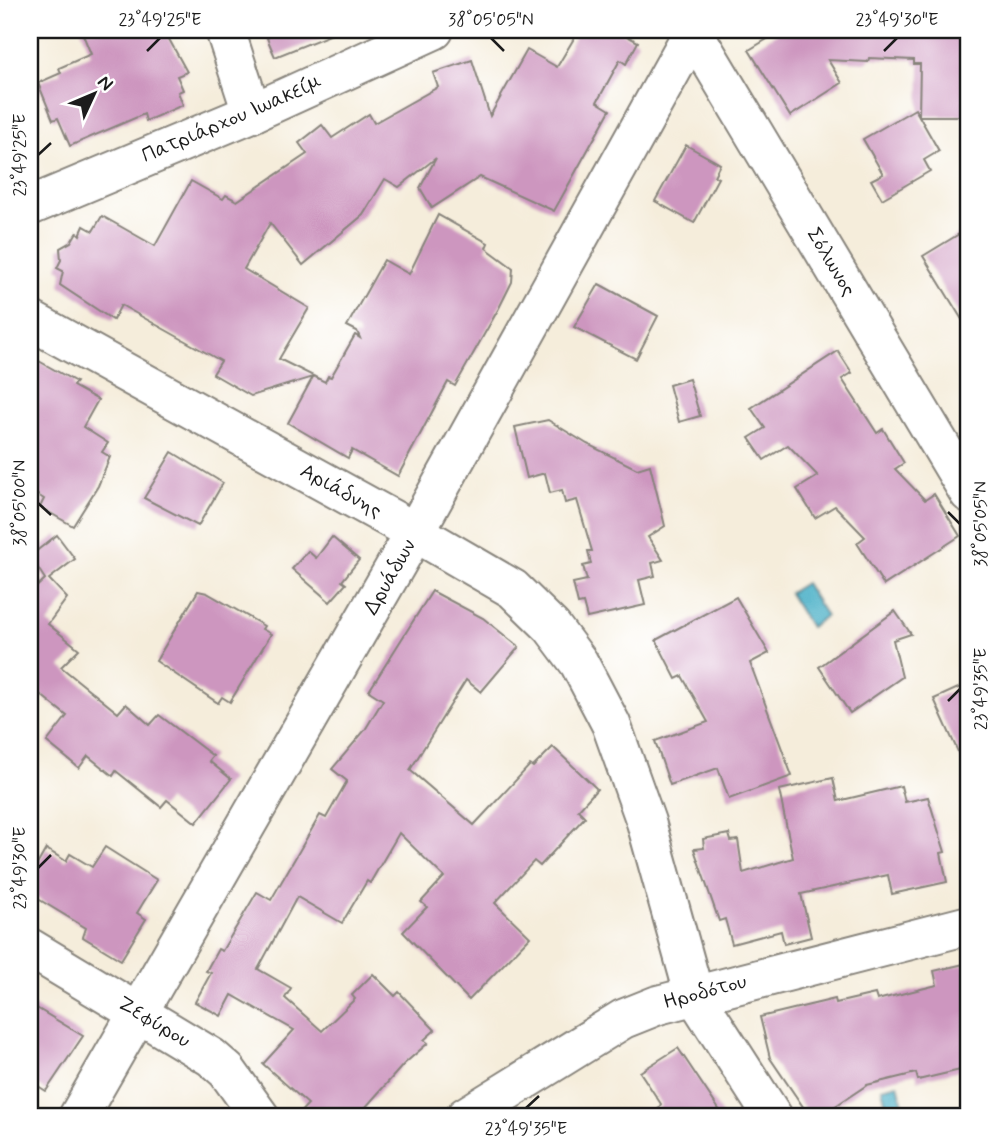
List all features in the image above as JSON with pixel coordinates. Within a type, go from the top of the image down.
[{"type":"street","points":[[225,30],[252,113]]},
{"type":"street","name":"Πατριάρχου Ιωακείμ","points":[[30,206],[252,113],[434,30]]},
{"type":"street","name":"Σόλωνος","points":[[693,31],[969,493]]},
{"type":"street","name":"Δρυάδων","points":[[78,1117],[415,532],[693,31]]},
{"type":"street","name":"Αριάδνης","points":[[30,320],[415,532],[513,589],[552,627],[579,663],[611,724],[646,822],[694,994],[773,1117]]},
{"type":"street","name":"Ηροδότου","points":[[465,1117],[623,1019],[694,994],[969,925]]},
{"type":"street","name":"Ζεφύρου","points":[[30,948],[211,1057],[228,1071],[260,1117]]},
{"type":"water","points":[[805,583],[826,616],[810,627],[789,593]]},
{"type":"water","points":[[898,1084],[906,1117],[889,1117],[882,1088]]},
{"type":"building","points":[[81,30],[164,30],[187,72],[177,76],[183,90],[178,92],[183,105],[146,121],[144,114],[70,146],[58,118],[53,120],[38,83],[61,73],[59,68],[91,54]]},
{"type":"building","points":[[267,30],[340,31],[275,57],[267,38],[270,36]]},
{"type":"building","points":[[579,30],[616,30],[638,42],[626,64],[620,60],[597,102],[610,110],[554,211],[480,177],[432,208],[420,188],[436,158],[399,187],[385,179],[363,215],[303,265],[270,223],[244,269],[309,308],[279,359],[325,382],[328,376],[331,377],[355,335],[360,338],[357,331],[347,326],[384,260],[409,274],[438,215],[488,243],[486,248],[513,268],[512,282],[499,308],[455,386],[448,382],[398,476],[352,450],[348,458],[288,423],[313,377],[251,396],[213,374],[221,361],[121,305],[113,320],[60,285],[63,271],[57,268],[61,260],[60,248],[71,242],[77,232],[80,235],[84,226],[93,231],[102,216],[155,246],[191,181],[223,199],[226,195],[237,201],[307,154],[299,143],[322,125],[332,138],[369,114],[374,123],[438,87],[433,73],[472,60],[490,116],[527,50],[557,67]]},
{"type":"building","points":[[782,30],[969,30],[969,116],[919,116],[920,64],[914,64],[914,60],[869,58],[868,62],[828,60],[842,83],[790,116],[749,50]]},
{"type":"building","points":[[915,109],[939,151],[924,160],[930,171],[882,199],[871,180],[883,174],[863,139]]},
{"type":"building","points":[[686,145],[720,164],[714,176],[718,178],[694,223],[655,201]]},
{"type":"building","points":[[969,228],[969,331],[923,256]]},
{"type":"building","points":[[599,284],[658,316],[636,359],[574,327]]},
{"type":"building","points":[[838,351],[852,373],[842,379],[877,433],[883,429],[904,463],[895,469],[925,500],[934,494],[960,536],[884,585],[857,543],[865,537],[835,506],[815,518],[797,489],[818,476],[788,445],[764,460],[749,438],[765,428],[751,408]]},
{"type":"building","points":[[30,356],[76,382],[73,386],[98,400],[83,427],[108,443],[102,452],[110,457],[98,486],[73,526],[40,507],[44,499],[30,490]]},
{"type":"building","points":[[689,379],[700,416],[679,422],[669,385]]},
{"type":"building","points":[[548,420],[587,444],[637,469],[650,465],[665,526],[648,537],[663,560],[652,563],[655,576],[639,580],[645,605],[587,618],[583,603],[578,604],[573,583],[587,580],[583,566],[591,564],[588,551],[592,551],[577,500],[565,503],[562,490],[550,493],[545,473],[527,478],[515,427]]},
{"type":"building","points":[[172,452],[223,483],[198,526],[144,498]]},
{"type":"building","points":[[57,535],[75,559],[49,579],[67,598],[48,624],[79,649],[61,667],[118,713],[126,704],[150,725],[159,715],[213,756],[209,761],[231,779],[196,823],[167,800],[161,807],[116,771],[113,776],[88,756],[79,768],[47,742],[67,716],[30,686],[30,593],[45,579],[30,556]]},
{"type":"building","points":[[332,537],[359,560],[342,581],[346,584],[330,602],[292,569],[308,551],[316,558]]},
{"type":"building","points":[[198,591],[207,593],[264,626],[262,629],[271,634],[230,702],[222,697],[218,703],[156,661]]},
{"type":"building","points":[[432,591],[483,618],[519,647],[481,692],[466,680],[410,770],[474,825],[530,765],[533,767],[553,747],[597,789],[578,810],[585,817],[540,866],[534,861],[495,903],[530,937],[469,1000],[403,932],[427,907],[421,902],[444,877],[399,833],[370,883],[367,881],[342,923],[297,897],[258,969],[291,988],[285,998],[322,1031],[355,999],[352,995],[373,974],[395,996],[399,992],[435,1030],[424,1040],[428,1043],[404,1064],[357,1117],[296,1117],[308,1104],[263,1064],[294,1030],[232,995],[221,1016],[195,1002],[211,973],[206,971],[218,949],[222,951],[257,892],[271,900],[320,815],[326,818],[347,781],[332,769],[365,730],[383,700],[369,691]]},
{"type":"building","points":[[736,597],[769,653],[750,663],[792,776],[729,799],[718,768],[670,785],[655,741],[708,722],[682,676],[676,679],[656,640]]},
{"type":"building","points":[[895,611],[911,634],[893,640],[902,677],[850,713],[819,667]]},
{"type":"building","points":[[969,683],[969,776],[934,699]]},
{"type":"building","points":[[833,778],[838,801],[901,786],[905,802],[928,797],[945,852],[941,853],[947,882],[892,894],[888,875],[801,894],[811,937],[784,944],[781,931],[732,944],[725,919],[719,921],[694,849],[704,848],[703,839],[729,834],[731,841],[738,840],[743,873],[793,858],[779,790]]},
{"type":"building","points":[[105,847],[157,880],[137,913],[146,919],[121,960],[83,937],[86,928],[30,894],[30,877],[46,849],[66,861],[70,854],[92,867]]},
{"type":"building","points":[[964,964],[969,985],[969,1068],[918,1080],[916,1073],[867,1085],[819,1117],[810,1117],[770,1058],[760,1017],[835,999],[836,1003],[875,994],[877,1000],[937,985],[934,971]]},
{"type":"building","points":[[30,1004],[83,1036],[46,1091],[30,1081]]},
{"type":"building","points":[[678,1048],[724,1117],[654,1117],[661,1104],[640,1072]]}]
